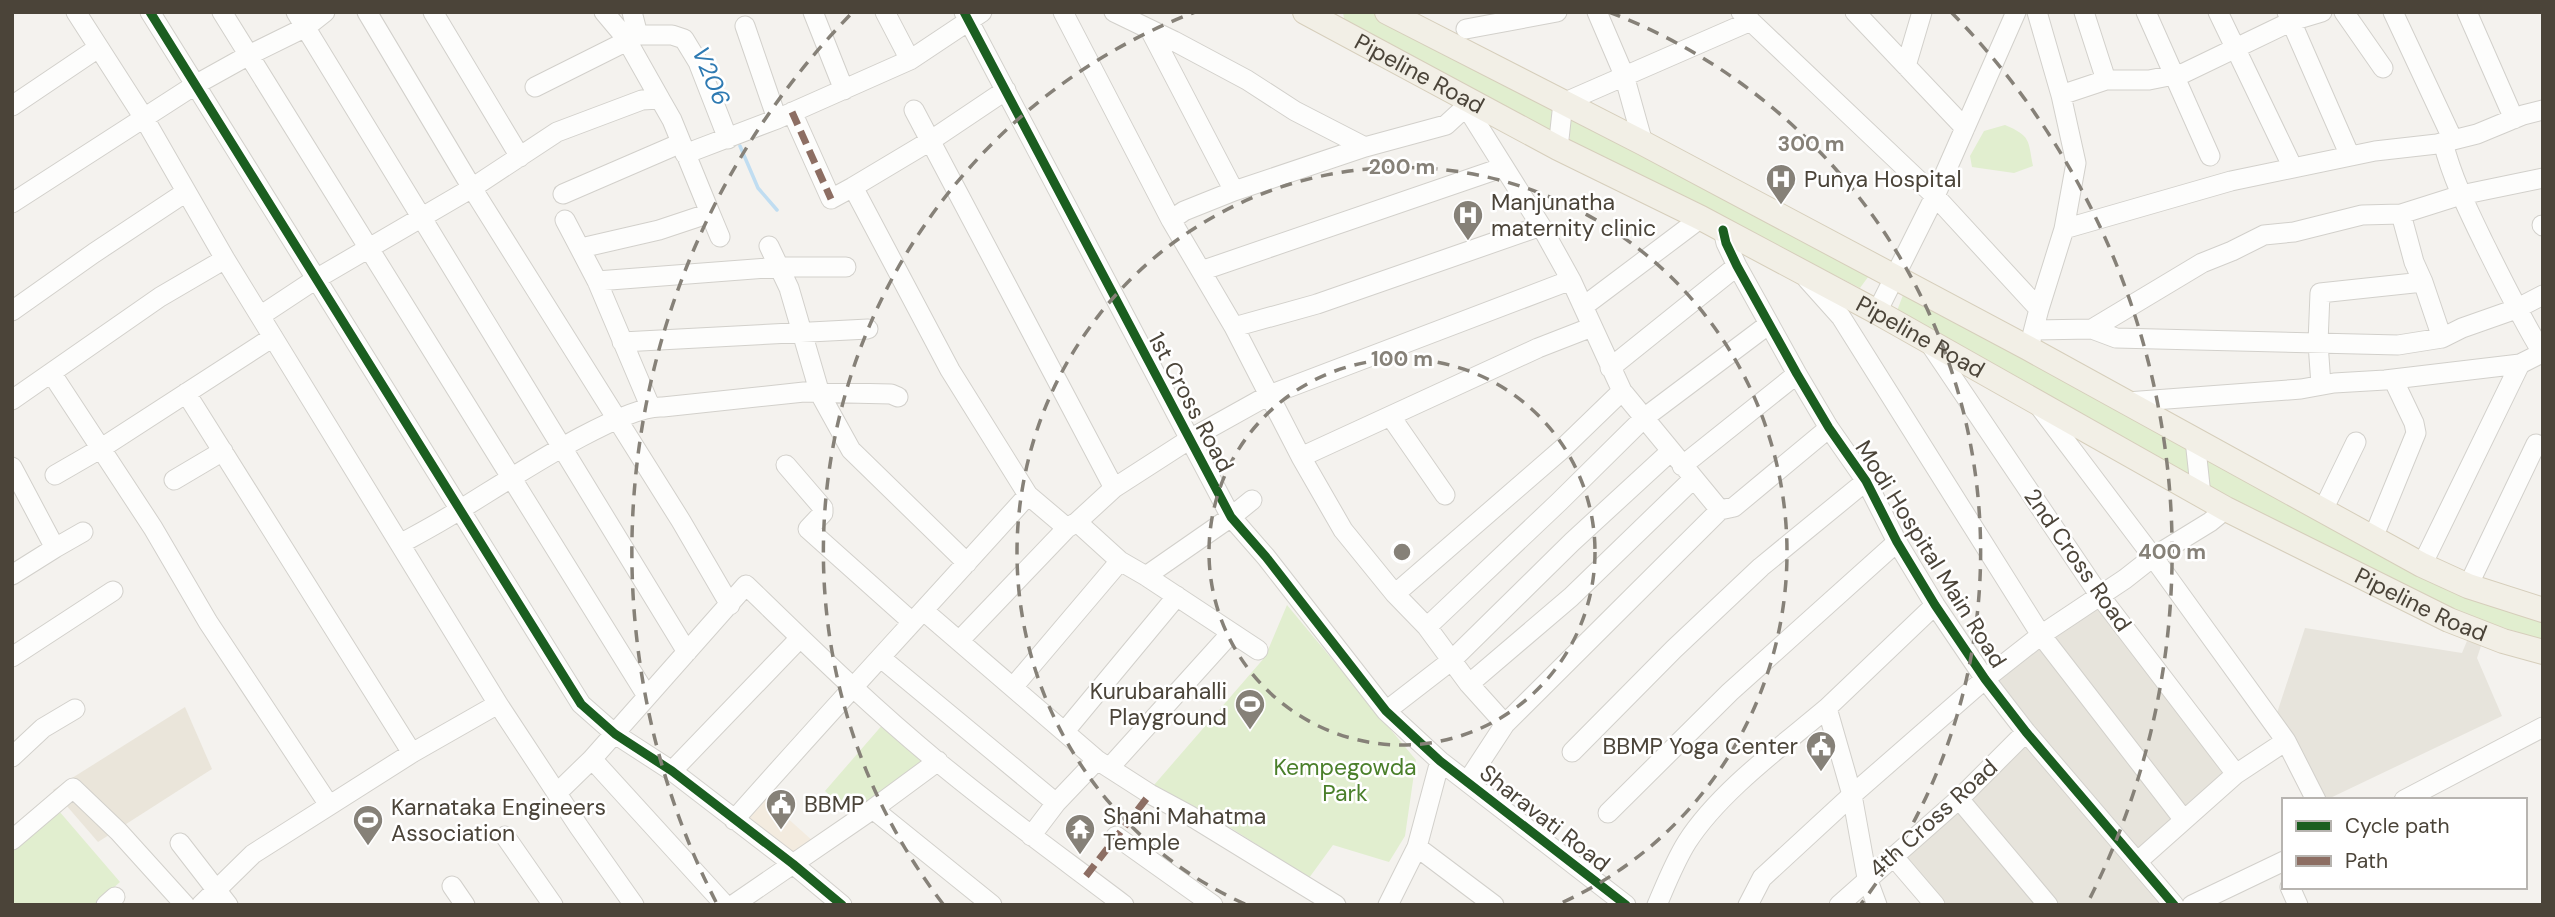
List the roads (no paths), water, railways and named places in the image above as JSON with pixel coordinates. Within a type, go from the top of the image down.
[{"type":"main road","name":"Pipeline Road","points":[[1388,12],[1895,277],[2031,339],[2127,402],[2422,565],[2468,586],[2543,610]]},
{"type":"main road","name":"Pipeline Road","points":[[1318,16],[1469,105],[1700,218],[1877,312],[2226,509],[2449,620],[2477,632],[2543,652]]},
{"type":"street","points":[[76,12],[144,118],[225,259],[498,704],[634,905]]},
{"type":"street","points":[[150,12],[581,704],[615,734],[672,771],[842,905]]},
{"type":"street","points":[[222,12],[647,696]]},
{"type":"street","points":[[12,203],[195,85],[249,55],[301,19],[325,12]]},
{"type":"street","points":[[367,12],[472,188],[618,419],[730,605]]},
{"type":"street","points":[[433,12],[520,157]]},
{"type":"street","points":[[604,12],[629,37],[683,148],[720,237]]},
{"type":"street","points":[[629,37],[632,12]]},
{"type":"street","points":[[813,12],[844,90]]},
{"type":"street","points":[[886,12],[910,60]]},
{"type":"street","points":[[1063,12],[1171,220],[1234,327],[1301,457],[1343,530],[1395,594],[1427,627],[1469,684],[1505,724]]},
{"type":"street","points":[[1114,12],[1247,80],[1295,110],[1364,147]]},
{"type":"street","points":[[1471,55],[1464,21],[1557,12]]},
{"type":"street","points":[[1597,12],[1624,75],[1643,143]]},
{"type":"street","points":[[1855,12],[1965,128]]},
{"type":"street","points":[[1906,66],[1922,12]]},
{"type":"street","points":[[1877,312],[1934,196],[2016,12]]},
{"type":"street","points":[[2037,12],[2062,95],[2076,163],[2064,229],[2031,339],[2092,329],[2202,263],[2264,234],[2294,232],[2362,215],[2402,214],[2461,195],[2543,178]]},
{"type":"street","points":[[2084,12],[2106,80]]},
{"type":"street","points":[[2146,12],[2210,156]]},
{"type":"street","points":[[2218,12],[2293,168]]},
{"type":"street","points":[[2062,95],[2106,80],[2150,80],[2184,73],[2290,17],[2322,12]]},
{"type":"street","points":[[2344,12],[2383,68]]},
{"type":"street","points":[[2127,402],[2393,379],[2520,364],[2542,354],[2516,309],[2451,173],[2448,141],[2393,12]]},
{"type":"street","points":[[2467,12],[2514,119]]},
{"type":"street","name":"1st Cross Road","points":[[563,194],[683,148],[728,139],[844,90],[910,60],[971,15],[1006,90],[1231,517],[1266,557],[1386,711],[1440,761]]},
{"type":"street","points":[[1558,148],[1563,103],[1746,17],[1934,196],[2039,309]]},
{"type":"street","points":[[2290,17],[2350,156]]},
{"type":"street","points":[[301,19],[687,652]]},
{"type":"street","points":[[745,26],[785,115],[831,200],[930,141],[1006,90]]},
{"type":"street","points":[[1150,30],[1234,191]]},
{"type":"street","points":[[535,87],[629,37],[672,35],[684,39],[698,62],[728,139]]},
{"type":"street","points":[[12,106],[98,48]]},
{"type":"street","points":[[261,316],[316,279],[472,188],[557,132],[642,100],[660,99]]},
{"type":"street","points":[[1171,220],[1184,211],[1234,191],[1364,147],[1447,125],[1469,105],[1571,280],[1622,391],[1720,510]]},
{"type":"street","points":[[914,110],[1114,488]]},
{"type":"street","points":[[2064,229],[2231,181],[2350,156],[2477,134],[2543,110]]},
{"type":"street","points":[[1201,271],[1504,167]]},
{"type":"street","points":[[853,187],[950,370],[1028,495],[1120,561],[1258,650]]},
{"type":"street","points":[[12,311],[186,192]]},
{"type":"street","points":[[581,248],[659,230],[710,213]]},
{"type":"street","points":[[2402,214],[2414,262],[2442,338]]},
{"type":"street","points":[[1584,306],[1700,218]]},
{"type":"street","points":[[565,220],[597,281],[650,406]]},
{"type":"street","points":[[1234,327],[1317,304],[1541,226]]},
{"type":"street","name":"Modi Hospital Main Road","points":[[1723,230],[1737,266],[1797,374],[1829,428],[1866,481],[1897,542],[1935,606],[1985,679],[2026,732],[2174,905]]},
{"type":"street","points":[[769,246],[789,288],[820,394],[851,450],[967,563]]},
{"type":"street","points":[[12,400],[160,297],[225,259]]},
{"type":"street","points":[[1610,368],[1737,266]]},
{"type":"street","points":[[597,281],[780,267],[846,267]]},
{"type":"street","points":[[1802,273],[1841,317],[2041,635],[2184,820]]},
{"type":"street","points":[[959,641],[1072,525],[1114,488],[1190,439],[1269,395],[1571,280]]},
{"type":"street","points":[[2321,385],[2318,343],[2320,293],[2423,282]]},
{"type":"street","points":[[2092,329],[2116,338],[2398,345],[2442,338],[2516,309],[2543,295]]},
{"type":"street","points":[[1427,627],[1644,418],[1769,324]]},
{"type":"street","points":[[1301,457],[1538,348],[1592,327]]},
{"type":"street","points":[[622,342],[868,329]]},
{"type":"street","points":[[55,475],[100,449],[273,337]]},
{"type":"street","name":"2nd Cross Road","points":[[1927,340],[2100,596],[2236,774]]},
{"type":"street","points":[[2422,565],[2520,364]]},
{"type":"street","points":[[52,374],[153,528],[208,622],[329,805]]},
{"type":"street","points":[[1386,711],[1452,660],[1572,542],[1682,465],[1797,374]]},
{"type":"street","points":[[2373,538],[2416,433],[2393,379]]},
{"type":"street","points":[[1395,594],[1561,450],[1622,391]]},
{"type":"street","points":[[400,544],[564,448],[618,419],[650,406],[663,407],[804,392],[891,394],[898,397]]},
{"type":"street","points":[[186,393],[412,753]]},
{"type":"street","points":[[2034,400],[2153,557],[2286,741],[2315,798]]},
{"type":"street","points":[[1391,417],[1445,495]]},
{"type":"street","points":[[1467,782],[1505,724],[1720,510],[1734,506],[1829,428]]},
{"type":"street","points":[[2195,440],[2201,495]]},
{"type":"street","points":[[2323,510],[2356,442]]},
{"type":"street","points":[[2468,586],[2536,444]]},
{"type":"street","points":[[174,480],[223,451]]},
{"type":"street","points":[[786,465],[823,508],[822,513],[808,528],[918,616],[959,641],[1103,764],[1336,905]]},
{"type":"street","points":[[1469,684],[1570,597],[1682,465]]},
{"type":"street","points":[[15,481],[55,548]]},
{"type":"street","points":[[1572,752],[1761,566],[1866,481]]},
{"type":"street","points":[[734,820],[1028,495]]},
{"type":"street","points":[[1146,576],[1252,500]]},
{"type":"street","points":[[1748,905],[1762,878],[1985,679],[2041,635],[2226,509]]},
{"type":"street","points":[[12,575],[83,532]]},
{"type":"street","points":[[1608,813],[1730,691],[1897,542]]},
{"type":"street","points":[[1014,686],[1120,561]]},
{"type":"street","points":[[558,792],[615,734],[746,585],[852,687],[937,761],[1124,905]]},
{"type":"street","points":[[12,657],[113,591]]},
{"type":"street","points":[[1065,731],[1177,596]]},
{"type":"street","points":[[1657,905],[1688,841],[1715,808],[1935,606]]},
{"type":"street","points":[[1031,836],[1056,803],[1103,764],[1231,633]]},
{"type":"street","points":[[672,771],[800,638]]},
{"type":"street","points":[[881,658],[1056,803]]},
{"type":"street","points":[[201,905],[222,897],[253,855],[412,753],[498,704]]},
{"type":"street","points":[[1827,708],[1852,795],[1867,878],[1877,905]]},
{"type":"street","points":[[12,757],[43,729],[75,709]]},
{"type":"street","points":[[2408,798],[2543,727]]},
{"type":"street","name":"4th Cross Road","points":[[1839,905],[1959,799],[2026,732]]},
{"type":"street","points":[[2137,862],[2236,774],[2286,741]]},
{"type":"street","points":[[592,759],[725,905]]},
{"type":"street","points":[[733,905],[873,809],[937,761]]},
{"type":"street","points":[[1388,905],[1417,847],[1440,761]]},
{"type":"street","name":"Sharavati Road","points":[[1440,761],[1626,905]]},
{"type":"street","points":[[12,840],[73,789],[118,832],[184,905]]},
{"type":"street","points":[[1959,799],[2048,905]]},
{"type":"street","points":[[873,809],[992,905]]},
{"type":"street","points":[[505,836],[553,905]]},
{"type":"street","points":[[1116,836],[1213,905]]},
{"type":"street","points":[[180,843],[222,897]]},
{"type":"street","points":[[1417,847],[1491,904]]},
{"type":"street","points":[[1893,856],[1935,905]]},
{"type":"street","points":[[2192,905],[2282,866]]},
{"type":"street","points":[[453,886],[466,905]]},
{"type":"street","points":[[2291,889],[2298,905]]},
{"type":"waterway","name":"V206","points":[[740,146],[758,188],[777,210]]},
{"type":"place","name":"Punya Hospital","points":[[1781,206]]},
{"type":"place","name":"Manjunatha maternity clinic","points":[[1468,242]]},
{"type":"place","name":"Kurubarahalli Playground","points":[[1250,731]]},
{"type":"place","name":"BBMP Yoga Center","points":[[1821,773]]},
{"type":"place","name":"BBMP","points":[[781,831]]},
{"type":"place","name":"Karnataka Engineers Association","points":[[368,847]]},
{"type":"place","name":"Shani Mahatma Temple","points":[[1080,856]]},
{"type":"park label","name":"Kempegowda Park","points":[[1345,780]]}]
